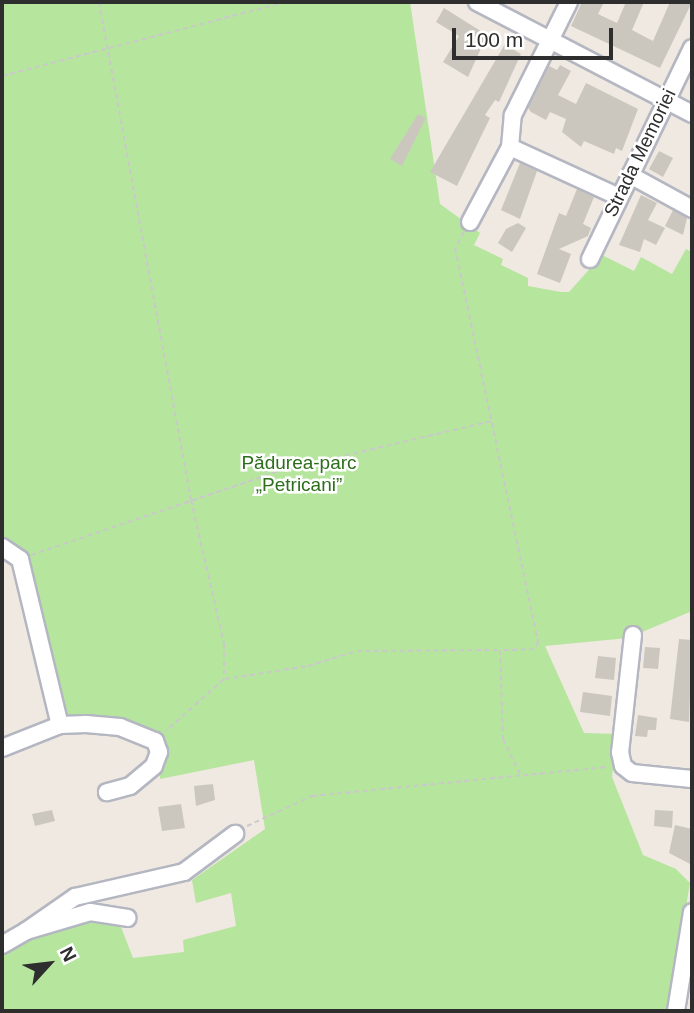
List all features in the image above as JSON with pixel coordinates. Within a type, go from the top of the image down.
[{"type":"street","points":[[477,2],[692,114]]},
{"type":"street","points":[[470,222],[510,147],[513,116],[569,2]]},
{"type":"street","name":"Strada Memoriei","points":[[590,259],[692,48]]},
{"type":"street","points":[[510,147],[619,197]]},
{"type":"street","points":[[630,176],[692,209]]},
{"type":"street","points":[[2,547],[20,559],[61,725]]},
{"type":"street","points":[[633,635],[620,752],[623,766],[632,773],[692,779]]},
{"type":"street","points":[[2,748],[61,725],[120,727],[155,741],[159,752],[154,766],[130,786],[107,792]]},
{"type":"street","points":[[2,945],[75,897],[184,872],[235,834]]},
{"type":"street","points":[[26,931],[90,912],[128,918]]},
{"type":"street","points":[[676,1011],[692,912]]},
{"type":"path","points":[[99,2],[191,500],[224,644],[224,679]]},
{"type":"path","points":[[2,76],[287,2]]},
{"type":"path","points":[[155,741],[224,679],[308,666],[358,651],[534,649],[538,642],[455,248],[470,222]]},
{"type":"path","points":[[20,559],[279,471],[492,421]]},
{"type":"path","points":[[500,650],[503,739],[520,774]]},
{"type":"path","points":[[235,834],[264,814],[312,796],[623,766]]},
{"type":"green space","name":"Pădurea-parc „Petricani”","points":[[2,2],[410,2],[440,204],[480,233],[474,245],[503,259],[501,265],[528,278],[528,286],[561,292],[569,292],[602,255],[634,271],[641,257],[672,274],[686,249],[692,252],[692,611],[628,638],[545,646],[584,733],[617,734],[612,777],[643,855],[676,869],[690,883],[668,1011],[2,1011],[2,954],[16,942],[74,921],[104,919],[121,927],[133,958],[184,952],[183,940],[236,926],[231,893],[196,903],[192,880],[265,829],[254,760],[160,779],[159,738],[69,722],[43,648],[19,547],[2,544]]},
{"type":"building","points":[[582,2],[604,2],[598,14],[617,23],[626,2],[644,2],[632,30],[653,41],[670,2],[692,2],[660,68],[571,26]]},
{"type":"building","points":[[444,8],[487,35],[468,77],[443,62],[459,36],[436,22]]},
{"type":"building","points":[[505,44],[521,54],[499,102],[495,100],[485,115],[490,118],[457,186],[430,172]]},
{"type":"building","points":[[560,65],[571,71],[558,95],[576,104],[586,83],[638,109],[622,151],[616,148],[614,154],[584,141],[581,147],[562,132],[566,119],[550,112],[546,120],[528,108],[549,66],[557,70]]},
{"type":"building","points":[[418,114],[426,118],[402,166],[390,159]]},
{"type":"building","points":[[659,151],[673,158],[663,177],[649,169]]},
{"type":"building","points":[[520,163],[537,171],[520,219],[501,210]]},
{"type":"building","points":[[577,189],[594,197],[583,224],[591,228],[588,236],[559,249],[571,254],[560,283],[537,274],[559,213],[566,216]]},
{"type":"building","points":[[641,195],[657,203],[648,220],[665,228],[656,245],[644,239],[640,252],[619,245]]},
{"type":"building","points":[[673,210],[687,218],[683,235],[665,226]]},
{"type":"building","points":[[518,223],[526,228],[512,252],[498,243],[506,229]]},
{"type":"building","points":[[679,639],[692,640],[689,722],[670,719]]},
{"type":"building","points":[[645,647],[660,648],[658,669],[643,668]]},
{"type":"building","points":[[598,656],[616,658],[614,680],[595,678]]},
{"type":"building","points":[[583,692],[612,696],[610,716],[580,712]]},
{"type":"building","points":[[638,715],[657,718],[656,730],[648,730],[647,737],[635,736]]},
{"type":"building","points":[[213,784],[215,800],[196,806],[194,786]]},
{"type":"building","points":[[181,804],[185,828],[162,831],[158,807]]},
{"type":"building","points":[[52,810],[55,821],[35,826],[32,814]]},
{"type":"building","points":[[655,810],[673,811],[672,828],[654,826]]},
{"type":"building","points":[[675,825],[692,829],[692,865],[669,853]]}]
